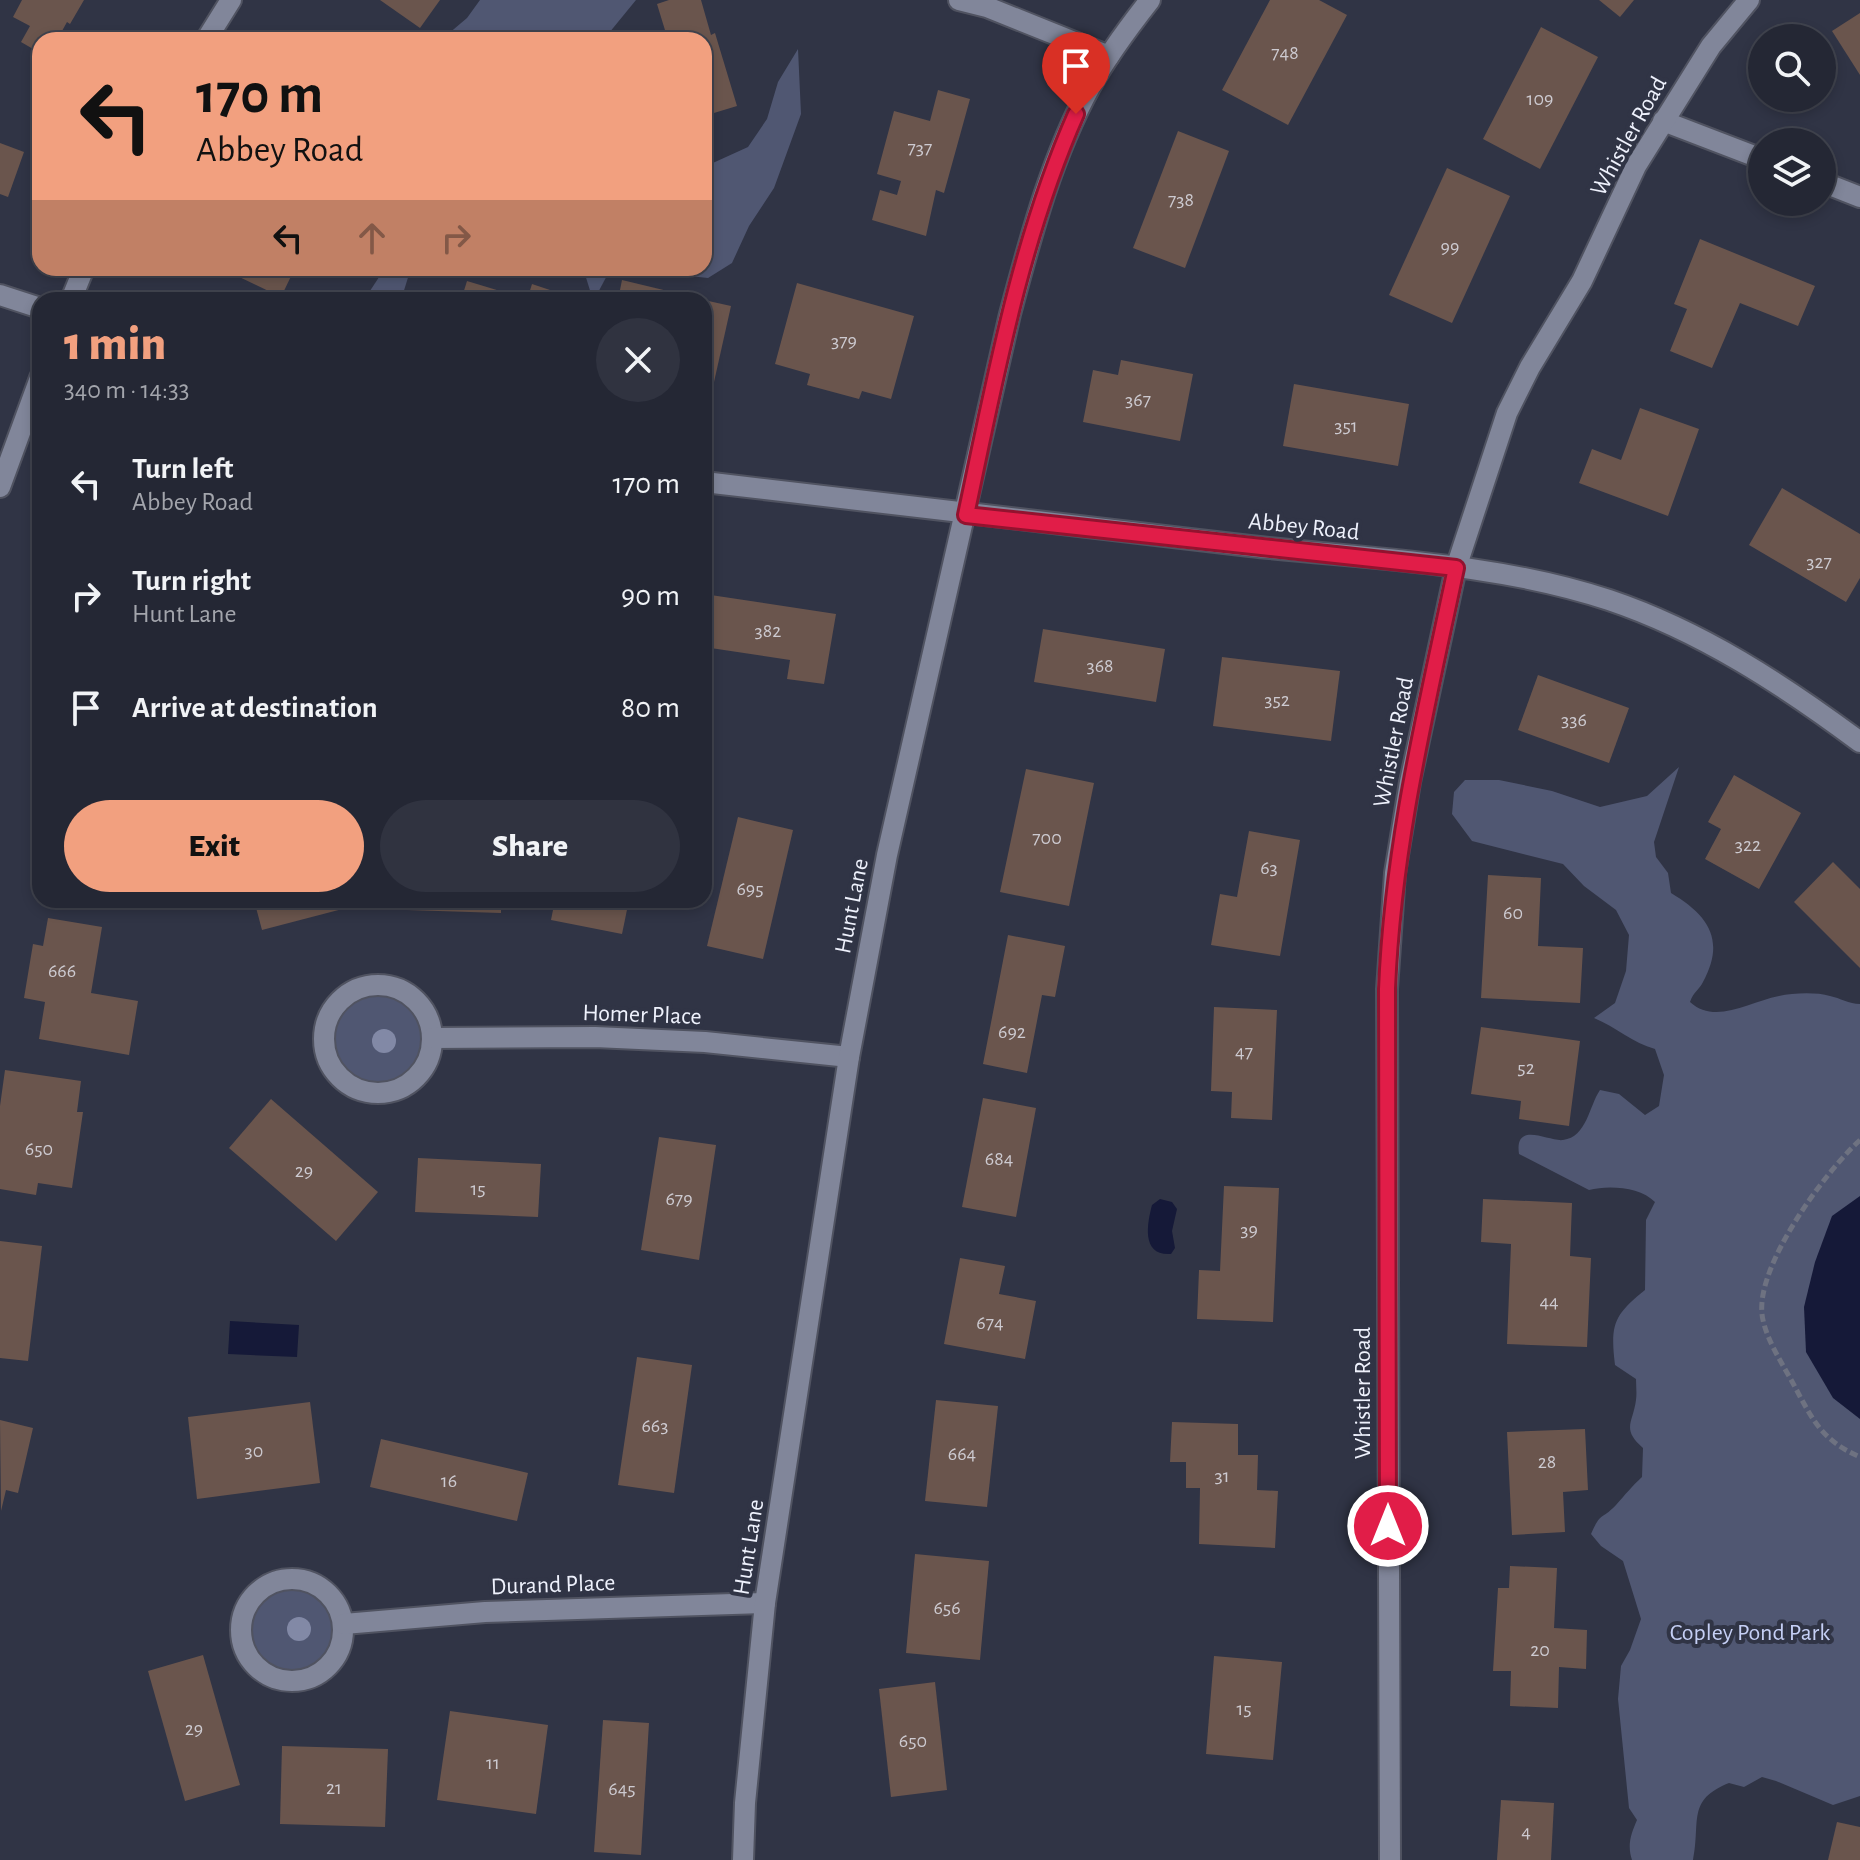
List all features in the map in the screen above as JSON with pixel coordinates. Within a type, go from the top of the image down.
[{"type":"street","points":[[211,32],[231,0]]},
{"type":"street","points":[[959,0],[987,7],[1109,56]]},
{"type":"street","name":"Hunt Lane","points":[[743,1860],[745,1803],[765,1603],[849,1057],[887,855],[1010,314],[1040,210],[1076,114],[1109,56],[1150,0]]},
{"type":"street","name":"Whistler Road","points":[[1390,1860],[1389,950],[1402,829],[1456,568],[1486,471],[1517,390],[1582,281],[1636,166],[1711,46],[1749,0]]},
{"type":"street","points":[[1663,121],[1748,154]]},
{"type":"street","points":[[1836,188],[1860,197]]},
{"type":"street","points":[[0,295],[32,305]]},
{"type":"street","points":[[0,487],[32,400]]},
{"type":"street","name":"Abbey Road","points":[[712,483],[966,515],[1456,568],[1563,587],[1673,624],[1752,667],[1860,742]]},
{"type":"street","points":[[376,984],[409,994],[425,1013],[432,1038],[429,1056],[421,1073],[406,1086],[370,1094],[353,1088],[338,1076],[327,1060],[323,1042],[325,1025],[332,1009],[344,996],[359,987],[376,984]]},
{"type":"street","name":"Homer Place","points":[[432,1038],[595,1037],[705,1042],[849,1057]]},
{"type":"street","points":[[285,1578],[302,1579],[330,1594],[344,1624],[336,1658],[324,1671],[299,1681],[273,1678],[258,1669],[247,1654],[241,1638],[247,1606],[270,1583],[285,1578]]},
{"type":"street","name":"Durand Place","points":[[344,1624],[485,1612],[765,1603]]},
{"type":"path","points":[[1860,1140],[1797,1216],[1770,1272],[1762,1307],[1763,1320],[1773,1344],[1819,1428],[1839,1448],[1860,1457]]},
{"type":"green space","points":[[480,0],[636,0],[610,32],[450,32],[467,18]]},
{"type":"green space","points":[[798,49],[801,114],[774,188],[749,226],[732,263],[712,276],[712,163],[748,147],[767,119],[778,82]]},
{"type":"green space","points":[[380,276],[408,276],[404,292],[369,292]]},
{"type":"green space","points":[[586,276],[607,276],[598,292],[590,292]]},
{"type":"green space","name":"Copley Pond Park","points":[[1679,767],[1654,842],[1656,857],[1668,873],[1671,893],[1695,910],[1710,930],[1713,941],[1710,967],[1690,1002],[1700,1009],[1721,1012],[1779,996],[1811,993],[1860,1004],[1860,1796],[1833,1805],[1762,1777],[1744,1787],[1729,1783],[1706,1797],[1701,1805],[1693,1860],[1632,1860],[1630,1840],[1637,1820],[1629,1808],[1618,1699],[1621,1666],[1641,1619],[1623,1561],[1601,1546],[1591,1534],[1600,1519],[1642,1477],[1643,1448],[1630,1431],[1636,1400],[1636,1379],[1615,1365],[1613,1340],[1616,1322],[1621,1314],[1645,1290],[1646,1220],[1655,1202],[1641,1193],[1624,1188],[1589,1190],[1519,1154],[1519,1144],[1527,1135],[1557,1140],[1571,1138],[1582,1127],[1600,1090],[1619,1094],[1645,1115],[1659,1106],[1664,1075],[1655,1049],[1594,1018],[1615,1003],[1626,971],[1629,935],[1616,910],[1584,886],[1563,864],[1472,841],[1452,814],[1454,792],[1465,780],[1499,780],[1552,791],[1600,807],[1647,796]]},
{"type":"green space","points":[[378,985],[399,989],[416,1001],[428,1018],[432,1039],[428,1060],[416,1077],[399,1089],[378,1093],[357,1089],[340,1077],[328,1060],[324,1039],[328,1018],[340,1001],[357,989]]},
{"type":"green space","points":[[292,1579],[312,1583],[328,1594],[339,1610],[343,1630],[339,1650],[328,1666],[312,1677],[292,1681],[272,1677],[256,1666],[245,1650],[241,1630],[245,1610],[256,1594],[272,1583]]},
{"type":"shaded area","points":[[1860,1196],[1860,1419],[1833,1398],[1806,1352],[1804,1307],[1815,1262],[1832,1216]]},
{"type":"shaded area","points":[[1160,1199],[1172,1202],[1177,1209],[1172,1231],[1175,1248],[1171,1254],[1155,1250],[1148,1237],[1152,1205]]},
{"type":"shaded area","points":[[230,1321],[299,1325],[297,1357],[228,1354]]},
{"type":"building","points":[[22,0],[84,0],[61,32],[32,32],[32,48],[21,42],[30,26],[13,17]]},
{"type":"building","points":[[380,0],[440,0],[420,28]]},
{"type":"building","points":[[669,0],[701,0],[710,32],[666,32],[657,4]]},
{"type":"building","points":[[1270,0],[1319,0],[1347,15],[1288,125],[1222,90]]},
{"type":"building","points":[[1599,0],[1634,0],[1620,17]]},
{"type":"building","points":[[1860,13],[1860,75],[1836,37],[1836,28]]},
{"type":"building","points":[[1541,27],[1598,57],[1540,169],[1483,139]]},
{"type":"building","points":[[715,33],[737,106],[712,114],[712,34]]},
{"type":"building","points":[[938,90],[970,99],[944,193],[936,190],[926,236],[872,220],[880,190],[897,195],[901,181],[877,174],[894,111],[930,121]]},
{"type":"building","points":[[1178,131],[1229,151],[1185,268],[1133,248]]},
{"type":"building","points":[[0,143],[24,152],[8,197],[0,194]]},
{"type":"building","points":[[1447,168],[1510,196],[1452,323],[1389,295]]},
{"type":"building","points":[[1700,239],[1815,286],[1798,326],[1740,303],[1712,368],[1670,351],[1687,309],[1674,304]]},
{"type":"building","points":[[237,276],[291,276],[283,292],[271,292]]},
{"type":"building","points":[[622,280],[672,292],[620,292]]},
{"type":"building","points":[[467,281],[504,292],[464,292]]},
{"type":"building","points":[[797,283],[914,316],[891,399],[862,391],[859,399],[807,385],[810,374],[775,364]]},
{"type":"building","points":[[532,284],[556,292],[530,292]]},
{"type":"building","points":[[712,302],[731,306],[712,381]]},
{"type":"building","points":[[1121,360],[1193,374],[1180,441],[1083,422],[1093,370],[1118,375]]},
{"type":"building","points":[[1294,384],[1409,404],[1398,466],[1283,446]]},
{"type":"building","points":[[1640,408],[1699,429],[1668,516],[1579,483],[1592,449],[1621,460]]},
{"type":"building","points":[[1782,488],[1860,534],[1860,578],[1846,602],[1749,545]]},
{"type":"building","points":[[712,595],[836,614],[824,684],[787,679],[790,660],[712,648]]},
{"type":"building","points":[[1043,629],[1165,649],[1156,702],[1034,682]]},
{"type":"building","points":[[1222,657],[1340,671],[1331,741],[1213,726]]},
{"type":"building","points":[[1538,675],[1629,708],[1609,763],[1518,730]]},
{"type":"building","points":[[1026,769],[1094,783],[1069,906],[1000,892]]},
{"type":"building","points":[[1734,775],[1801,813],[1759,889],[1705,859],[1721,829],[1708,822]]},
{"type":"building","points":[[738,817],[793,830],[763,959],[707,946]]},
{"type":"building","points":[[1249,831],[1300,840],[1280,956],[1211,945],[1220,894],[1237,897]]},
{"type":"building","points":[[1833,862],[1860,889],[1860,968],[1794,902]]},
{"type":"building","points":[[1488,875],[1541,878],[1538,946],[1583,948],[1580,1003],[1481,998]]},
{"type":"building","points":[[256,908],[346,908],[262,930]]},
{"type":"building","points":[[501,908],[501,913],[407,910]]},
{"type":"building","points":[[553,908],[627,908],[622,934],[551,920]]},
{"type":"building","points":[[48,918],[102,927],[91,993],[138,1001],[129,1055],[39,1039],[45,1002],[24,998],[33,944],[43,946]]},
{"type":"building","points":[[1008,935],[1065,946],[1055,997],[1042,995],[1027,1073],[983,1064]]},
{"type":"building","points":[[1214,1007],[1277,1010],[1272,1120],[1231,1118],[1232,1092],[1211,1091]]},
{"type":"building","points":[[1481,1027],[1580,1041],[1569,1126],[1519,1119],[1521,1101],[1471,1094]]},
{"type":"building","points":[[5,1070],[81,1081],[77,1112],[83,1112],[72,1188],[38,1183],[36,1195],[0,1189],[0,1106]]},
{"type":"building","points":[[983,1098],[1036,1108],[1016,1217],[962,1207]]},
{"type":"building","points":[[271,1099],[378,1192],[336,1241],[229,1148]]},
{"type":"building","points":[[659,1137],[716,1145],[699,1260],[641,1250]]},
{"type":"building","points":[[418,1158],[541,1164],[538,1217],[415,1212]]},
{"type":"building","points":[[1224,1186],[1279,1188],[1273,1322],[1197,1319],[1199,1270],[1220,1271]]},
{"type":"building","points":[[1483,1199],[1572,1203],[1570,1256],[1591,1258],[1587,1347],[1507,1344],[1511,1244],[1481,1242]]},
{"type":"building","points":[[0,1241],[42,1246],[28,1361],[0,1358]]},
{"type":"building","points":[[960,1258],[1005,1266],[999,1294],[1036,1301],[1025,1359],[944,1344]]},
{"type":"building","points":[[637,1357],[692,1365],[674,1493],[618,1485]]},
{"type":"building","points":[[936,1400],[998,1406],[987,1507],[925,1501]]},
{"type":"building","points":[[310,1402],[320,1483],[197,1499],[188,1417]]},
{"type":"building","points":[[0,1420],[33,1428],[18,1493],[6,1490],[1,1511]]},
{"type":"building","points":[[1172,1422],[1238,1424],[1238,1455],[1258,1455],[1257,1490],[1278,1491],[1275,1548],[1199,1544],[1200,1488],[1186,1488],[1186,1462],[1170,1462]]},
{"type":"building","points":[[1585,1429],[1588,1490],[1563,1492],[1565,1532],[1512,1535],[1507,1432]]},
{"type":"building","points":[[381,1439],[528,1473],[517,1521],[370,1487]]},
{"type":"building","points":[[915,1554],[989,1561],[980,1660],[906,1653]]},
{"type":"building","points":[[1510,1566],[1557,1568],[1554,1628],[1587,1630],[1586,1669],[1559,1667],[1558,1708],[1510,1706],[1511,1671],[1493,1671],[1498,1588],[1509,1588]]},
{"type":"building","points":[[203,1655],[240,1785],[185,1801],[148,1671]]},
{"type":"building","points":[[1214,1656],[1282,1662],[1273,1760],[1206,1754]]},
{"type":"building","points":[[935,1682],[947,1790],[891,1797],[879,1689]]},
{"type":"building","points":[[450,1711],[548,1725],[536,1814],[437,1800]]},
{"type":"building","points":[[603,1720],[649,1723],[641,1855],[594,1852]]},
{"type":"building","points":[[282,1746],[388,1749],[385,1827],[280,1824]]},
{"type":"building","points":[[1501,1800],[1554,1803],[1551,1860],[1497,1860]]},
{"type":"building","points":[[1837,1822],[1860,1827],[1860,1860],[1828,1860]]},
{"type":"route","points":[[1076,114],[1048,184],[1010,314],[966,515],[1456,568],[1410,782],[1391,913],[1387,989],[1388,1526]]}]
